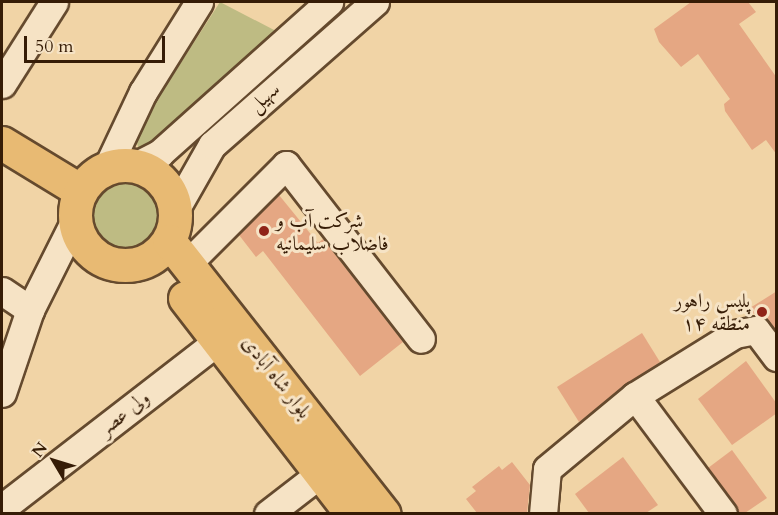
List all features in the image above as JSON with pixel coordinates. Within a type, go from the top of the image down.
[{"type":"main road","points":[[2,143],[78,205]]},
{"type":"main road","points":[[121,167],[162,181],[171,243],[129,266],[99,259],[78,235],[78,205],[121,167]]},
{"type":"main road","name":"بلوار شاه آبادی","points":[[171,243],[218,341],[352,513]]},
{"type":"main road","name":"بلوار شاه آبادی","points":[[171,243],[384,513]]},
{"type":"street","points":[[2,84],[54,2]]},
{"type":"street","points":[[121,167],[142,92],[198,2]]},
{"type":"street","name":"سهیل","points":[[121,167],[160,153],[329,2]]},
{"type":"street","name":"سهیل","points":[[171,243],[212,145],[375,2]]},
{"type":"street","points":[[171,243],[286,165],[421,339]]},
{"type":"street","points":[[2,393],[30,310],[78,205]]},
{"type":"street","points":[[2,291],[30,310]]},
{"type":"street","points":[[543,513],[547,469],[635,396],[735,334],[756,330],[777,357]]},
{"type":"street","name":"ولی عصر","points":[[2,508],[218,341]]},
{"type":"street","points":[[635,396],[723,513]]},
{"type":"street","points":[[268,513],[321,473]]},
{"type":"shaded area","points":[[220,2],[276,31],[156,146],[139,151],[136,139],[144,120]]},
{"type":"shaded area","points":[[119,177],[133,177],[147,183],[158,194],[162,200],[164,215],[162,230],[153,242],[141,251],[119,253],[105,247],[94,236],[88,222],[88,208],[94,194],[105,183]]},
{"type":"building","points":[[691,2],[748,2],[756,12],[739,24],[777,78],[777,155],[766,140],[752,150],[725,111],[724,104],[730,99],[698,54],[681,67],[659,42],[654,29]]},
{"type":"building","points":[[279,195],[318,243],[323,239],[403,342],[360,376],[263,251],[256,257],[239,235]]},
{"type":"building","name":"پلیس راهور منطقه ۱۴","points":[[777,291],[777,331],[762,316],[745,311]]},
{"type":"building","points":[[642,333],[660,362],[579,422],[557,387]]},
{"type":"building","points":[[746,361],[777,404],[777,413],[732,445],[698,399]]},
{"type":"building","points":[[732,450],[767,498],[745,513],[739,513],[708,468]]},
{"type":"building","points":[[623,457],[658,505],[646,513],[589,513],[575,494]]},
{"type":"building","points":[[512,462],[530,485],[527,513],[477,513],[466,499],[476,491],[472,487],[499,466],[502,470]]},
{"type":"place","name":"شرکت آب و فاضلاب سلیمانیه","points":[[264,231]]},
{"type":"place","name":"پلیس راهور منطقه ۱۴","points":[[762,312]]}]
